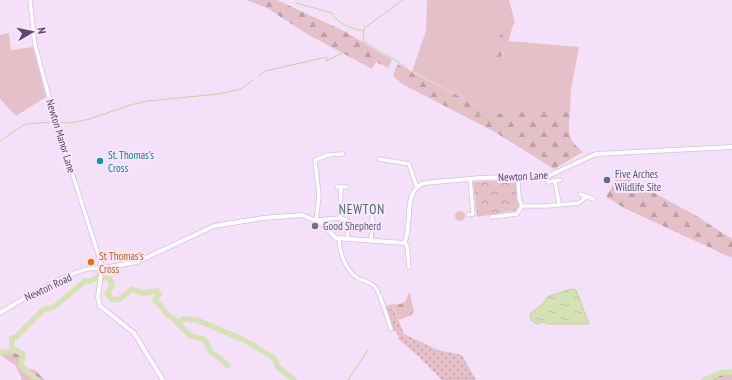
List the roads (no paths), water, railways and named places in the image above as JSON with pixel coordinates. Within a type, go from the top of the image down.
[{"type":"street","name":"Newton Manor Lane","points":[[30,0],[35,45],[55,120],[100,262],[98,268]]},
{"type":"street","name":"Newton Lane","points":[[417,188],[428,182],[548,176],[558,173],[587,157],[610,152],[732,147]]},
{"type":"street","points":[[316,220],[319,196],[315,160],[328,154],[343,154]]},
{"type":"street","points":[[379,159],[409,164],[417,188],[411,198],[404,242],[407,246],[409,267]]},
{"type":"street","points":[[518,178],[519,198],[522,206]]},
{"type":"street","points":[[468,215],[473,214],[470,179]]},
{"type":"street","points":[[548,182],[560,180]]},
{"type":"street","points":[[555,181],[559,204]]},
{"type":"street","points":[[340,218],[339,187],[347,187]]},
{"type":"street","points":[[580,194],[593,199]]},
{"type":"street","points":[[522,206],[546,206],[579,203],[586,197]]},
{"type":"street","points":[[492,217],[517,214],[522,206]]},
{"type":"street","points":[[371,240],[373,208]]},
{"type":"street","name":"Newton Road","points":[[0,313],[39,289],[85,270],[95,267],[98,268],[137,262],[214,226],[289,215],[302,215],[316,220]]},
{"type":"street","points":[[316,220],[340,218],[349,221],[347,238]]},
{"type":"street","points":[[316,220],[332,236],[339,238],[404,242]]},
{"type":"street","points":[[339,238],[340,251],[348,268],[358,278],[374,286],[378,291],[391,329]]},
{"type":"street","points":[[98,268],[101,274],[98,297],[100,306],[134,333],[163,380]]},
{"type":"water","points":[[571,289],[576,290],[589,324],[548,324],[543,322],[536,324],[531,320],[530,314],[544,303],[547,297]]},
{"type":"waterway","points":[[403,0],[364,28],[363,41],[398,62],[427,84]]},
{"type":"waterway","points":[[296,3],[332,13],[345,25],[364,31]]},
{"type":"waterway","points":[[259,76],[265,71],[327,57],[326,61],[344,52]]},
{"type":"waterway","points":[[57,122],[70,123],[90,119],[130,105],[148,101],[218,94],[241,89],[253,80]]},
{"type":"waterway","points":[[428,88],[513,133]]},
{"type":"waterway","points":[[0,141],[25,124],[54,122]]},
{"type":"waterway","points":[[515,129],[550,147]]},
{"type":"waterway","points":[[12,351],[12,338],[16,337],[43,310],[54,307],[85,281],[91,281],[97,277]]},
{"type":"waterway","points":[[103,277],[110,279],[112,286],[107,294],[113,300],[120,299],[132,289],[142,293],[157,291],[159,294],[155,300],[167,315],[175,319],[178,324],[183,319],[197,320],[244,340],[274,358],[278,367],[294,380]]},
{"type":"waterway","points":[[178,324],[191,336],[204,339],[212,353],[228,366]]},
{"type":"waterway","points":[[0,353],[15,350],[23,354],[21,366],[37,380]]},
{"type":"waterway","points":[[348,380],[368,350]]},
{"type":"waterway","points":[[704,380],[720,373],[732,372]]},
{"type":"place","name":"St. Thomas's Cross","points":[[100,161]]},
{"type":"place","name":"Five Arches Wildlife Site","points":[[607,180]]},
{"type":"place","name":"Good Shepherd","points":[[315,226]]},
{"type":"place","name":"St Thomas's Cross","points":[[91,262]]},
{"type":"district","name":"NEWTON","points":[[362,209]]}]
